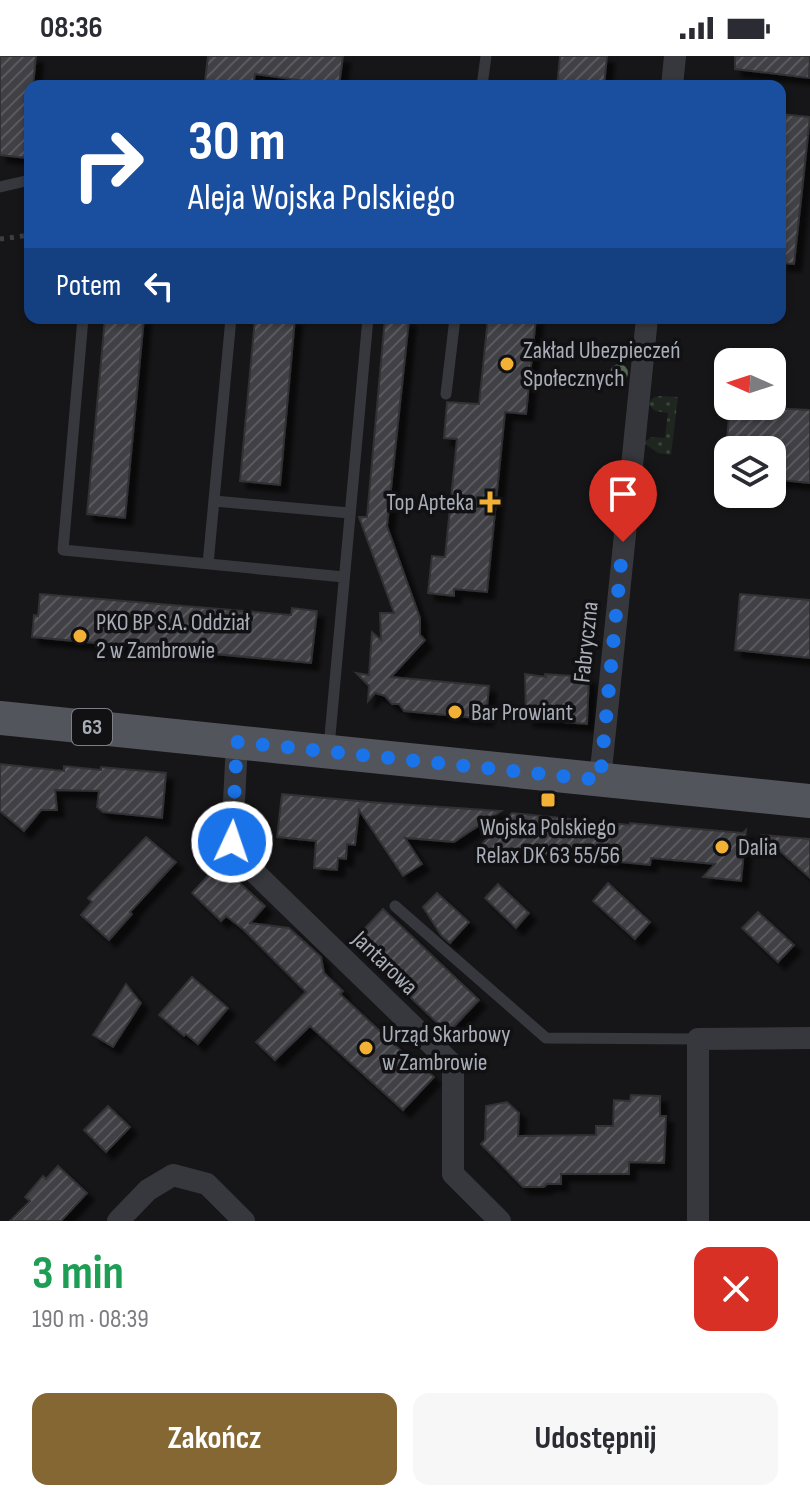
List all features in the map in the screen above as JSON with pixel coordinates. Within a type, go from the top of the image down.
[{"type":"main road","name":"63","points":[[0,718],[810,801]]},
{"type":"street","points":[[673,80],[675,56]]},
{"type":"street","name":"Fabryczna","points":[[600,780],[646,324]]},
{"type":"street","name":"Jantarowa","points":[[237,742],[232,842],[247,865],[453,1065],[453,1174],[500,1221]]},
{"type":"street","points":[[698,1221],[698,1039],[810,1038]]},
{"type":"street","points":[[118,1221],[148,1190],[173,1175],[207,1184],[244,1221]]},
{"type":"lane","points":[[483,80],[486,56]]},
{"type":"lane","points":[[0,187],[24,181]]},
{"type":"lane","points":[[82,324],[63,550],[344,577]]},
{"type":"lane","points":[[208,564],[230,324]]},
{"type":"lane","points":[[328,752],[367,324]]},
{"type":"lane","points":[[446,394],[454,324]]},
{"type":"lane","points":[[214,501],[349,513]]},
{"type":"lane","points":[[395,906],[546,1038],[698,1039]]},
{"type":"path","points":[[0,239],[24,236]]},
{"type":"shaded area","points":[[659,396],[678,397],[671,455],[658,453],[644,442],[652,437],[665,438],[668,413],[655,411],[648,404]]},
{"type":"building","points":[[0,56],[36,56],[34,80],[24,80],[24,158],[0,155]]},
{"type":"building","points":[[208,56],[343,56],[340,80],[298,80],[255,74],[254,80],[205,80]]},
{"type":"building","points":[[560,56],[607,56],[605,80],[558,80]]},
{"type":"building","points":[[735,56],[810,56],[809,78],[735,69]]},
{"type":"building","points":[[786,115],[810,117],[794,264],[786,263]]},
{"type":"building","points":[[104,324],[143,324],[125,518],[87,514]]},
{"type":"building","points":[[254,324],[294,324],[280,485],[240,481]]},
{"type":"building","points":[[384,324],[409,324],[387,526],[420,618],[420,635],[425,640],[391,677],[489,686],[486,719],[404,711],[399,704],[392,704],[385,696],[375,693],[368,701],[369,686],[356,673],[369,675],[372,632],[381,640],[380,613],[394,613],[359,517],[367,517]]},
{"type":"building","points":[[487,324],[535,324],[526,414],[505,412],[487,592],[454,589],[454,596],[428,593],[432,556],[445,557],[457,439],[444,438],[447,402],[479,404]]},
{"type":"building","points":[[786,409],[810,410],[810,483],[786,480],[786,436],[727,436],[729,420],[786,420]]},
{"type":"building","points":[[40,594],[291,615],[292,608],[317,611],[311,663],[32,637]]},
{"type":"building","points":[[740,594],[810,600],[810,658],[735,650]]},
{"type":"building","points":[[525,674],[589,677],[587,724],[526,719]]},
{"type":"building","points":[[0,764],[64,771],[64,766],[166,773],[162,818],[103,812],[97,807],[99,791],[55,790],[57,810],[41,810],[24,831],[0,811]]},
{"type":"building","points":[[282,794],[501,811],[454,842],[405,838],[422,864],[403,876],[359,810],[355,845],[347,844],[346,859],[338,858],[337,870],[314,868],[316,841],[277,837]]},
{"type":"building","points":[[512,813],[630,825],[743,833],[746,830],[741,881],[703,877],[715,864],[651,858],[650,865],[478,848]]},
{"type":"building","points":[[762,835],[810,839],[810,878]]},
{"type":"building","points":[[146,837],[176,862],[109,940],[81,915],[92,902],[88,898]]},
{"type":"building","points":[[219,864],[265,906],[250,923],[289,928],[321,957],[324,973],[343,991],[340,994],[412,1061],[415,1059],[434,1077],[403,1110],[310,1026],[275,1060],[256,1042],[306,992],[244,930],[226,916],[221,921],[192,893]]},
{"type":"building","points":[[608,883],[650,922],[635,939],[593,901]]},
{"type":"building","points":[[498,884],[529,913],[516,928],[485,898]]},
{"type":"building","points":[[437,893],[469,922],[450,943],[441,935],[423,907]]},
{"type":"building","points":[[383,909],[479,1000],[448,1033],[352,942]]},
{"type":"building","points":[[758,912],[794,945],[778,962],[742,928]]},
{"type":"building","points":[[192,977],[228,1008],[198,1044],[159,1015]]},
{"type":"building","points":[[126,984],[141,1003],[113,1047],[93,1035]]},
{"type":"building","points":[[631,1095],[660,1096],[660,1116],[666,1116],[664,1163],[629,1162],[629,1174],[561,1174],[561,1184],[523,1187],[481,1144],[485,1140],[486,1106],[507,1102],[519,1113],[518,1136],[596,1135],[596,1126],[613,1126],[614,1100],[630,1101]]},
{"type":"building","points":[[108,1106],[130,1127],[106,1152],[84,1130]]},
{"type":"building","points":[[58,1166],[87,1193],[61,1221],[10,1221],[30,1201],[25,1197],[43,1176],[46,1179]]},
{"type":"place","name":"Zakład Ubezpieczeń Społecznych","points":[[507,364]]},
{"type":"place","name":"Top Apteka","points":[[490,502]]},
{"type":"place","name":"PKO BP S.A. Oddział 2 w Zambrowie","points":[[80,636]]},
{"type":"place","name":"Bar Prowiant","points":[[455,712]]},
{"type":"place","name":"Wojska Polskiego Relax DK 63 55/56","points":[[548,800]]},
{"type":"place","name":"Dalia","points":[[722,847]]},
{"type":"place","name":"Urząd Skarbowy w Zambrowie","points":[[366,1048]]},
{"type":"route","points":[[232,842],[237,742],[600,780],[623,542]]}]
